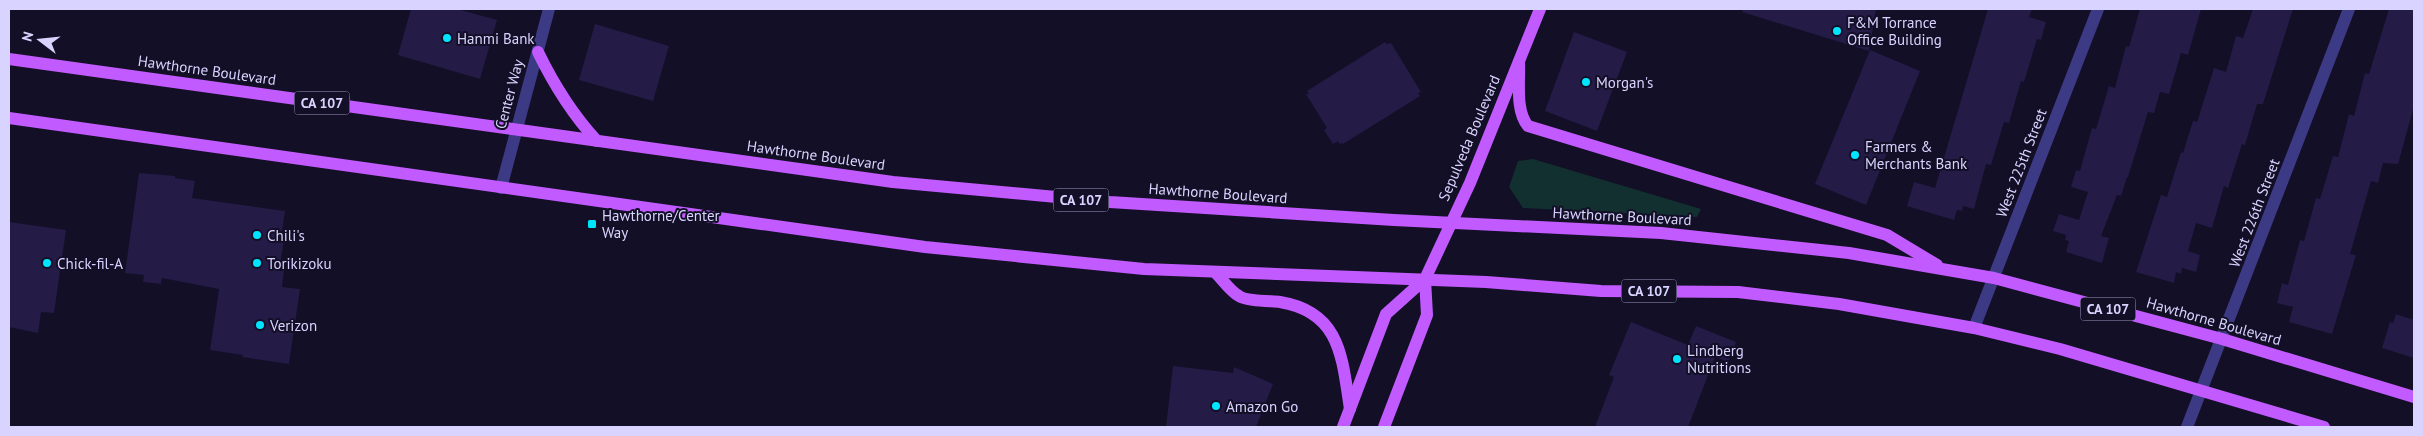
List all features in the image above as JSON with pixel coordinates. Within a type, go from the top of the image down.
[{"type":"main road","name":"Sepulveda Boulevard","points":[[1343,427],[1386,314],[1425,279],[1470,183],[1540,9]]},
{"type":"main road","points":[[538,52],[554,85],[575,117],[597,141]]},
{"type":"main road","name":"Hawthorne Boulevard","points":[[9,59],[892,182],[1110,202],[1661,233],[1849,253],[1994,278],[2222,339],[2414,397]]},
{"type":"main road","points":[[1519,62],[1521,109],[1523,120],[1528,126],[1887,236],[1943,269]]},
{"type":"main road","name":"CA 107","points":[[9,118],[925,247],[1144,269],[1425,279],[1601,291],[1738,292],[1839,304],[1974,328],[2202,390],[2324,427]]},
{"type":"main road","points":[[1215,272],[1240,298],[1296,305],[1327,325],[1337,342],[1343,360],[1350,410]]},
{"type":"main road","name":"Sepulveda Boulevard","points":[[1384,427],[1427,316],[1425,279]]},
{"type":"street","name":"Center Way","points":[[501,188],[549,9]]},
{"type":"street","name":"West 225th Street","points":[[1974,328],[2098,9]]},
{"type":"street","name":"West 226th Street","points":[[2187,427],[2349,9]]},
{"type":"green space","points":[[1533,159],[1701,209],[1697,217],[1523,208],[1509,187],[1518,161]]},
{"type":"building","name":"Hanmi Bank","points":[[411,9],[457,9],[497,20],[480,79],[398,55]]},
{"type":"building","name":"F&M Torrance Office Building","points":[[1743,9],[1876,9],[1869,51],[1742,12]]},
{"type":"building","points":[[1988,9],[2032,9],[2029,17],[2046,22],[2041,40],[2037,39],[2024,82],[2021,81],[2009,123],[2004,122],[1991,165],[1986,164],[1974,209],[1963,206],[1962,211],[1957,210],[1954,220],[1907,206],[1914,182],[1935,188]]},
{"type":"building","points":[[2140,9],[2201,9],[2188,55],[2181,53],[2169,94],[2160,92],[2154,113],[2148,112],[2121,196],[2117,195],[2101,236],[2109,238],[2102,263],[2066,252],[2069,241],[2065,240],[2066,235],[2053,231],[2059,214],[2079,220],[2088,192],[2071,187],[2076,170],[2080,171],[2092,128],[2096,129],[2109,86],[2115,88],[2126,46],[2129,47]]},
{"type":"building","points":[[2253,9],[2293,9],[2263,104],[2257,104],[2245,145],[2242,144],[2228,188],[2224,186],[2212,228],[2196,223],[2188,251],[2200,255],[2196,272],[2182,268],[2181,274],[2176,272],[2174,283],[2136,272],[2161,195],[2167,197],[2193,121],[2197,122],[2214,68],[2226,72],[2236,36],[2243,38]]},
{"type":"building","points":[[2389,9],[2414,9],[2414,106],[2398,164],[2383,163],[2378,183],[2371,181],[2350,254],[2356,255],[2332,334],[2289,322],[2293,307],[2277,303],[2282,283],[2288,285],[2300,240],[2304,241],[2316,198],[2320,199],[2333,156],[2338,157],[2349,114],[2354,116],[2365,73],[2369,74]]},
{"type":"building","points":[[595,24],[669,46],[653,101],[579,80]]},
{"type":"building","name":"Morgan's","points":[[1574,32],[1627,52],[1597,131],[1545,111]]},
{"type":"building","points":[[1385,42],[1386,44],[1391,43],[1421,92],[1418,93],[1420,96],[1343,144],[1339,144],[1338,141],[1333,144],[1324,130],[1327,128],[1306,94],[1309,94],[1307,91]]},
{"type":"building","points":[[1870,50],[1920,71],[1866,205],[1815,184]]},
{"type":"building","points":[[139,173],[175,176],[175,178],[195,181],[192,198],[285,211],[281,239],[284,239],[279,271],[284,271],[282,287],[300,289],[289,364],[210,350],[219,289],[162,278],[161,284],[143,282],[144,275],[125,273]]},
{"type":"building","points":[[9,222],[66,230],[54,313],[41,312],[38,333],[9,327]]},
{"type":"building","points":[[2396,314],[2414,320],[2414,358],[2382,348],[2390,322],[2393,323]]},
{"type":"building","points":[[1631,322],[1688,345],[1696,326],[1736,342],[1728,362],[1715,357],[1688,427],[1595,427],[1614,377],[1609,375]]},
{"type":"building","name":"Amazon Go","points":[[1173,366],[1233,373],[1234,367],[1273,384],[1256,427],[1166,427]]},
{"type":"place","name":"F&M Torrance Office Building","points":[[1837,31]]},
{"type":"place","name":"Hanmi Bank","points":[[447,38]]},
{"type":"place","name":"Morgan's","points":[[1586,82]]},
{"type":"place","name":"Farmers & Merchants Bank","points":[[1855,155]]},
{"type":"place","name":"Hawthorne/Center Way","points":[[592,224]]},
{"type":"place","name":"Chili's","points":[[257,235]]},
{"type":"place","name":"Chick-fil-A","points":[[47,263]]},
{"type":"place","name":"Torikizoku","points":[[257,263]]},
{"type":"place","name":"Verizon","points":[[260,325]]},
{"type":"place","name":"Lindberg Nutritions","points":[[1677,359]]},
{"type":"place","name":"Amazon Go","points":[[1216,406]]}]
